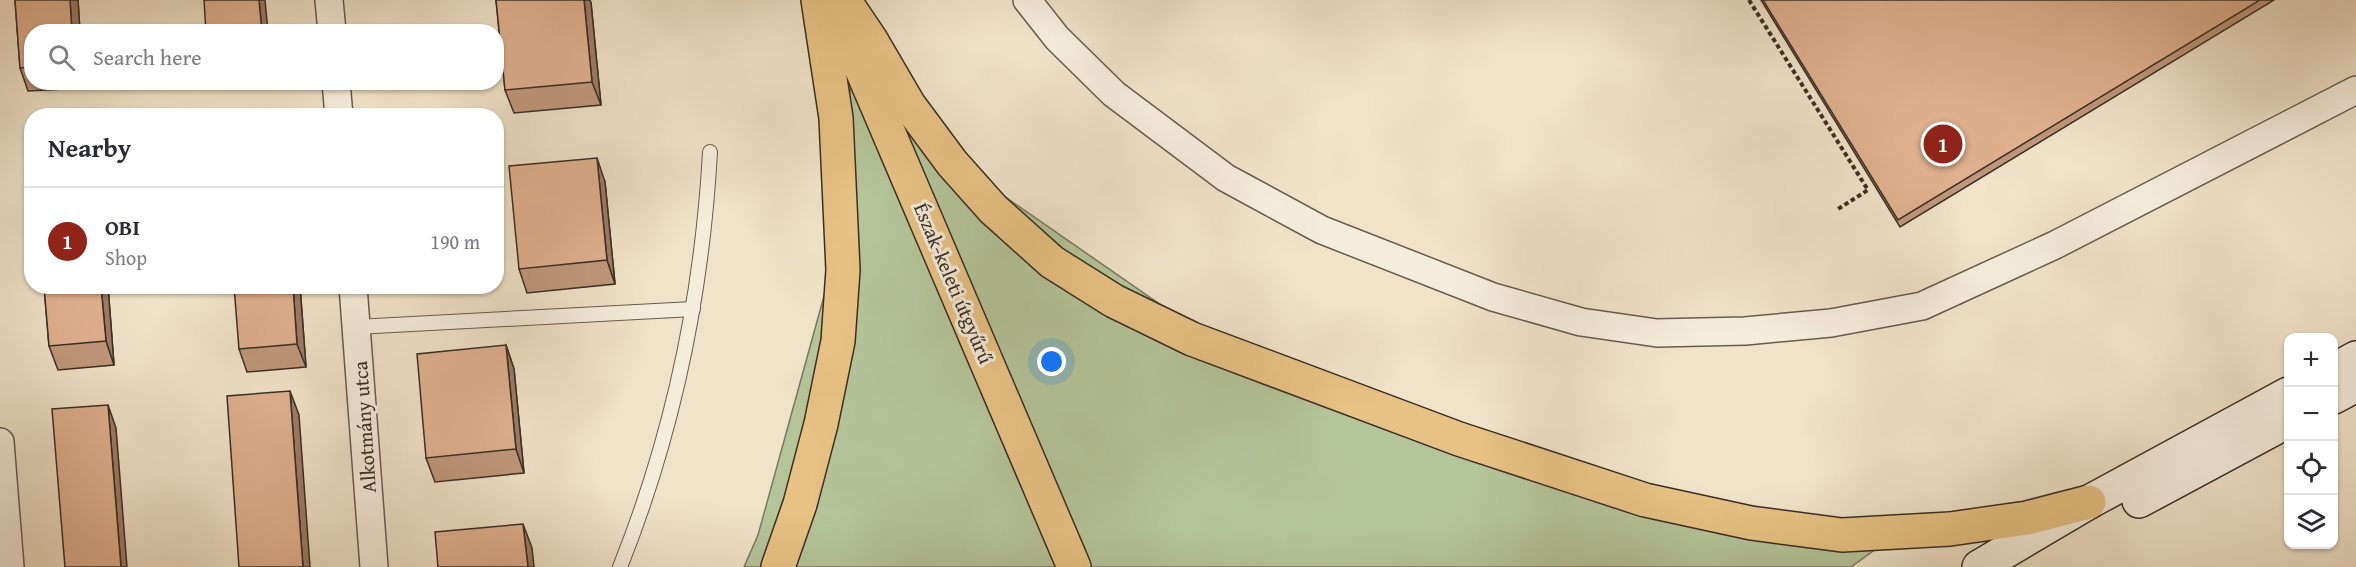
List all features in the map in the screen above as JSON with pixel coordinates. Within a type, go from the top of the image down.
[{"type":"main road","points":[[778,567],[800,504],[821,424],[838,341],[843,270],[836,118],[818,0]]},
{"type":"main road","name":"Észak-keleti útgyűrű","points":[[832,0],[1074,567]]},
{"type":"main road","points":[[844,0],[871,40],[909,105],[952,163],[993,208],[1052,262],[1114,302],[1192,339],[1459,439],[1645,501],[1751,523],[1842,535],[1950,529],[2027,518],[2089,502]]},
{"type":"main road","points":[[2338,368],[2356,358]]},
{"type":"main road","points":[[2338,395],[2356,385]]},
{"type":"main road","points":[[1979,567],[2089,502],[2284,397]]},
{"type":"main road","points":[[2010,567],[2284,424]]},
{"type":"street","points":[[329,0],[331,24]]},
{"type":"street","points":[[1027,0],[1057,38],[1114,94],[1226,178],[1322,230],[1493,297],[1581,322],[1657,333],[1745,331],[1831,323],[1922,306],[2055,245],[2356,90]]},
{"type":"street","points":[[337,90],[338,108]]},
{"type":"street","name":"Alkotmány utca","points":[[354,294],[374,567]]},
{"type":"street","points":[[0,442],[10,567]]},
{"type":"lane","points":[[620,567],[665,438],[684,358],[701,268],[710,152]]},
{"type":"lane","points":[[356,327],[693,309]]},
{"type":"path","points":[[1749,0],[1868,190],[1838,209]]},
{"type":"green space","points":[[853,64],[962,167],[1213,341],[1689,507],[1906,527],[1851,567],[744,567],[758,535],[829,278]]},
{"type":"building","points":[[15,0],[70,0],[72,24],[24,24],[24,68],[20,68]]},
{"type":"building","points":[[204,0],[259,0],[261,24],[206,24]]},
{"type":"building","points":[[496,0],[584,0],[592,82],[505,90],[504,24],[498,24]]},
{"type":"building","points":[[1763,0],[2260,0],[1898,220]]},
{"type":"building","points":[[597,158],[607,260],[519,269],[509,166]]},
{"type":"building","points":[[45,294],[102,294],[106,341],[49,346]]},
{"type":"building","points":[[235,294],[294,294],[297,344],[239,349]]},
{"type":"building","points":[[506,345],[516,449],[426,458],[417,354]]},
{"type":"building","points":[[290,391],[303,567],[239,567],[227,396]]},
{"type":"building","points":[[108,405],[121,567],[65,567],[52,409]]},
{"type":"building","points":[[523,524],[528,567],[438,567],[435,532]]},
{"type":"place","name":"OBI","points":[[1943,144]]}]
